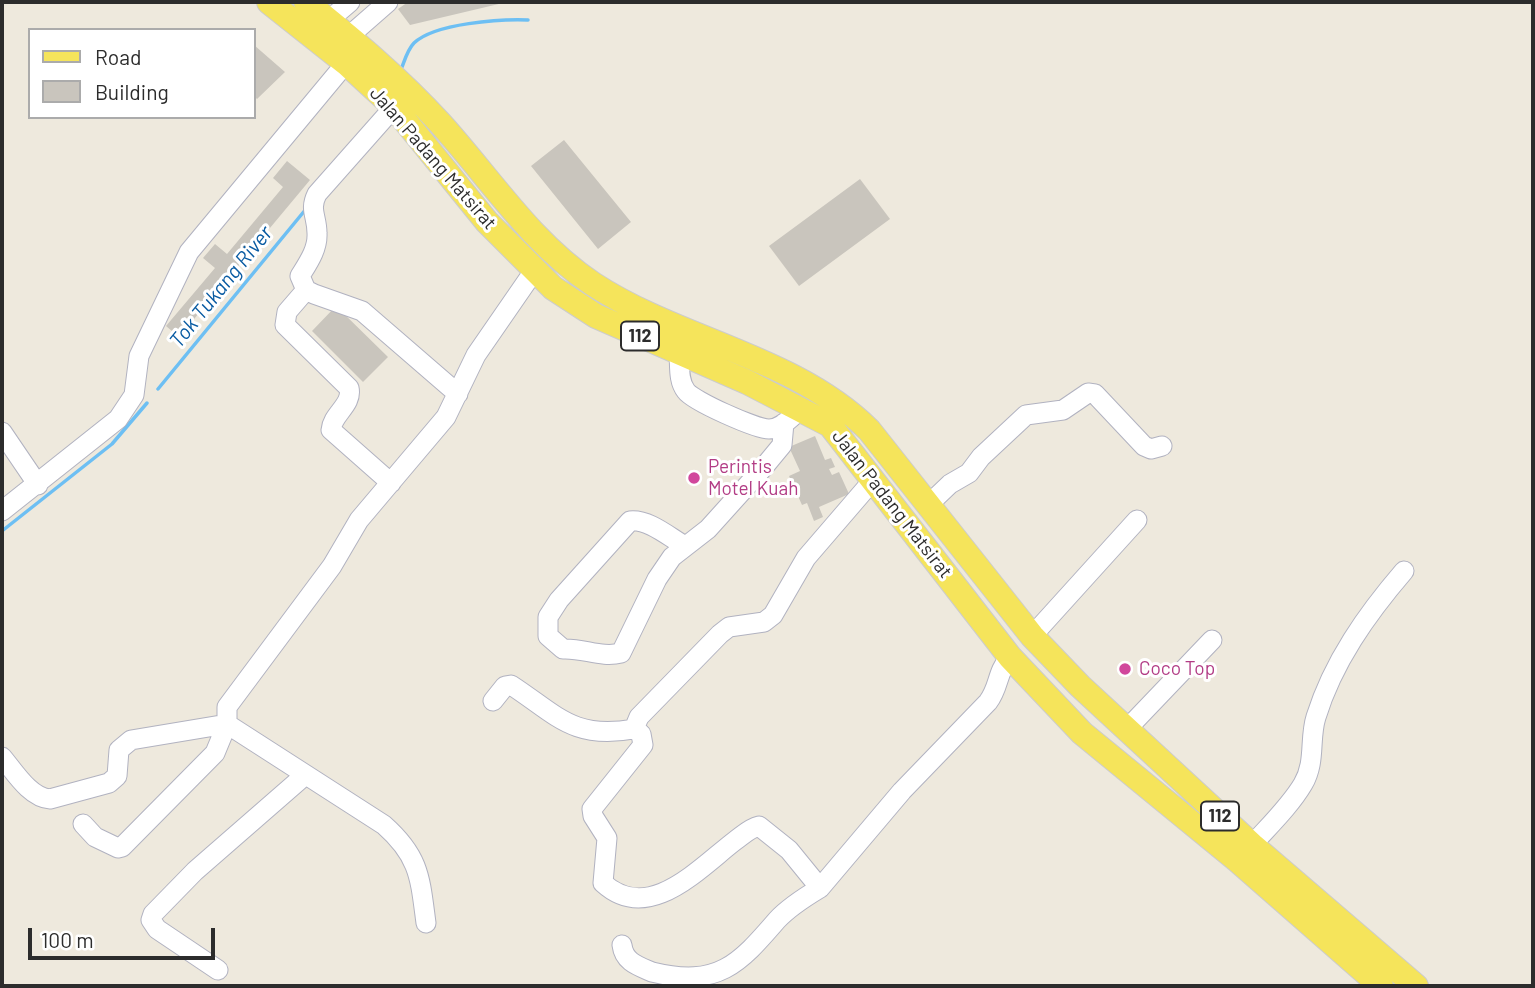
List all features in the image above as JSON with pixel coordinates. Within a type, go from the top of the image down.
[{"type":"main road","name":"Jalan Padang Matsirat","points":[[269,2],[346,63],[394,107],[487,222],[534,271],[570,301],[596,316],[679,354],[793,416],[816,415],[841,436],[1010,657],[1082,733],[1237,860],[1381,986]]},
{"type":"main road","name":"Jalan Padang Matsirat","points":[[306,2],[388,70],[441,124],[532,232],[559,259],[611,294],[830,397],[869,430],[1032,636],[1126,730],[1252,845],[1416,986]]},
{"type":"main road","points":[[1010,657],[1032,636]]},
{"type":"street","points":[[329,20],[349,2]]},
{"type":"street","points":[[348,37],[388,2]]},
{"type":"street","points":[[2,511],[118,419],[134,395],[139,356],[189,252],[346,63]]},
{"type":"street","points":[[394,107],[366,135],[312,204],[317,234],[314,252],[300,276],[306,290],[362,311],[458,394]]},
{"type":"street","points":[[83,824],[95,837],[118,848],[122,847],[215,753],[227,724],[225,715],[233,698],[332,566],[359,520],[446,417],[482,346],[534,271]]},
{"type":"street","points":[[306,290],[287,312],[285,325],[349,388],[348,401],[330,425],[331,430],[391,483]]},
{"type":"street","points":[[679,354],[684,388],[692,397],[755,426],[770,429],[793,416]]},
{"type":"street","points":[[928,505],[950,484],[968,474],[981,457],[1026,415],[1063,410],[1088,393],[1095,394],[1144,446],[1151,449],[1163,446]]},
{"type":"street","points":[[685,546],[645,523],[630,521],[559,600],[548,617],[548,636],[563,649],[586,649],[608,656],[621,653],[657,579],[672,557],[708,529],[782,445],[793,416]]},
{"type":"street","points":[[2,432],[38,485]]},
{"type":"street","points":[[634,729],[639,717],[729,627],[764,622],[773,615],[806,558],[874,479]]},
{"type":"street","points":[[1032,636],[1137,520]]},
{"type":"street","points":[[1252,845],[1303,785],[1312,760],[1312,730],[1317,712],[1364,619],[1404,571]]},
{"type":"street","points":[[1126,730],[1212,640]]},
{"type":"street","points":[[622,945],[626,958],[636,965],[686,983],[732,971],[786,911],[820,888],[902,791],[988,702],[996,692],[998,670],[1010,657]]},
{"type":"street","points":[[493,701],[505,686],[510,685],[578,728],[607,734],[634,729],[641,734],[643,745],[592,808],[593,816],[607,838],[603,883],[615,894],[634,899],[660,895],[759,826],[789,850],[820,888]]},
{"type":"street","points":[[2,757],[33,792],[42,799],[50,799],[109,783],[117,776],[119,750],[131,740],[227,724],[384,825],[404,844],[414,859],[426,923]]},
{"type":"street","points":[[218,970],[157,929],[151,920],[153,914],[195,871],[304,776]]},
{"type":"building","points":[[408,2],[503,3],[410,25],[398,9]]},
{"type":"building","points":[[256,47],[285,72],[256,98]]},
{"type":"building","points":[[564,140],[631,222],[598,249],[531,166]]},
{"type":"building","points":[[287,161],[310,180],[179,337],[166,326],[215,268],[203,258],[215,244],[227,254],[283,187],[273,178]]},
{"type":"building","points":[[860,179],[890,219],[799,286],[769,246]]},
{"type":"building","points":[[336,306],[388,357],[363,382],[312,331]]},
{"type":"building","points":[[815,436],[825,460],[831,458],[835,467],[829,469],[832,475],[839,472],[849,494],[819,507],[823,517],[814,521],[807,503],[802,505],[789,476],[800,471],[789,447]]},
{"type":"waterway","name":"Tok Tukang River","points":[[402,67],[414,43],[437,31],[502,20],[528,20]]},
{"type":"waterway","name":"Tok Tukang River","points":[[158,389],[306,209]]},
{"type":"waterway","name":"Tok Tukang River","points":[[2,531],[112,444],[147,403]]},
{"type":"place","name":"Perintis Motel Kuah","points":[[694,478]]},
{"type":"place","name":"Coco Top","points":[[1125,669]]}]
